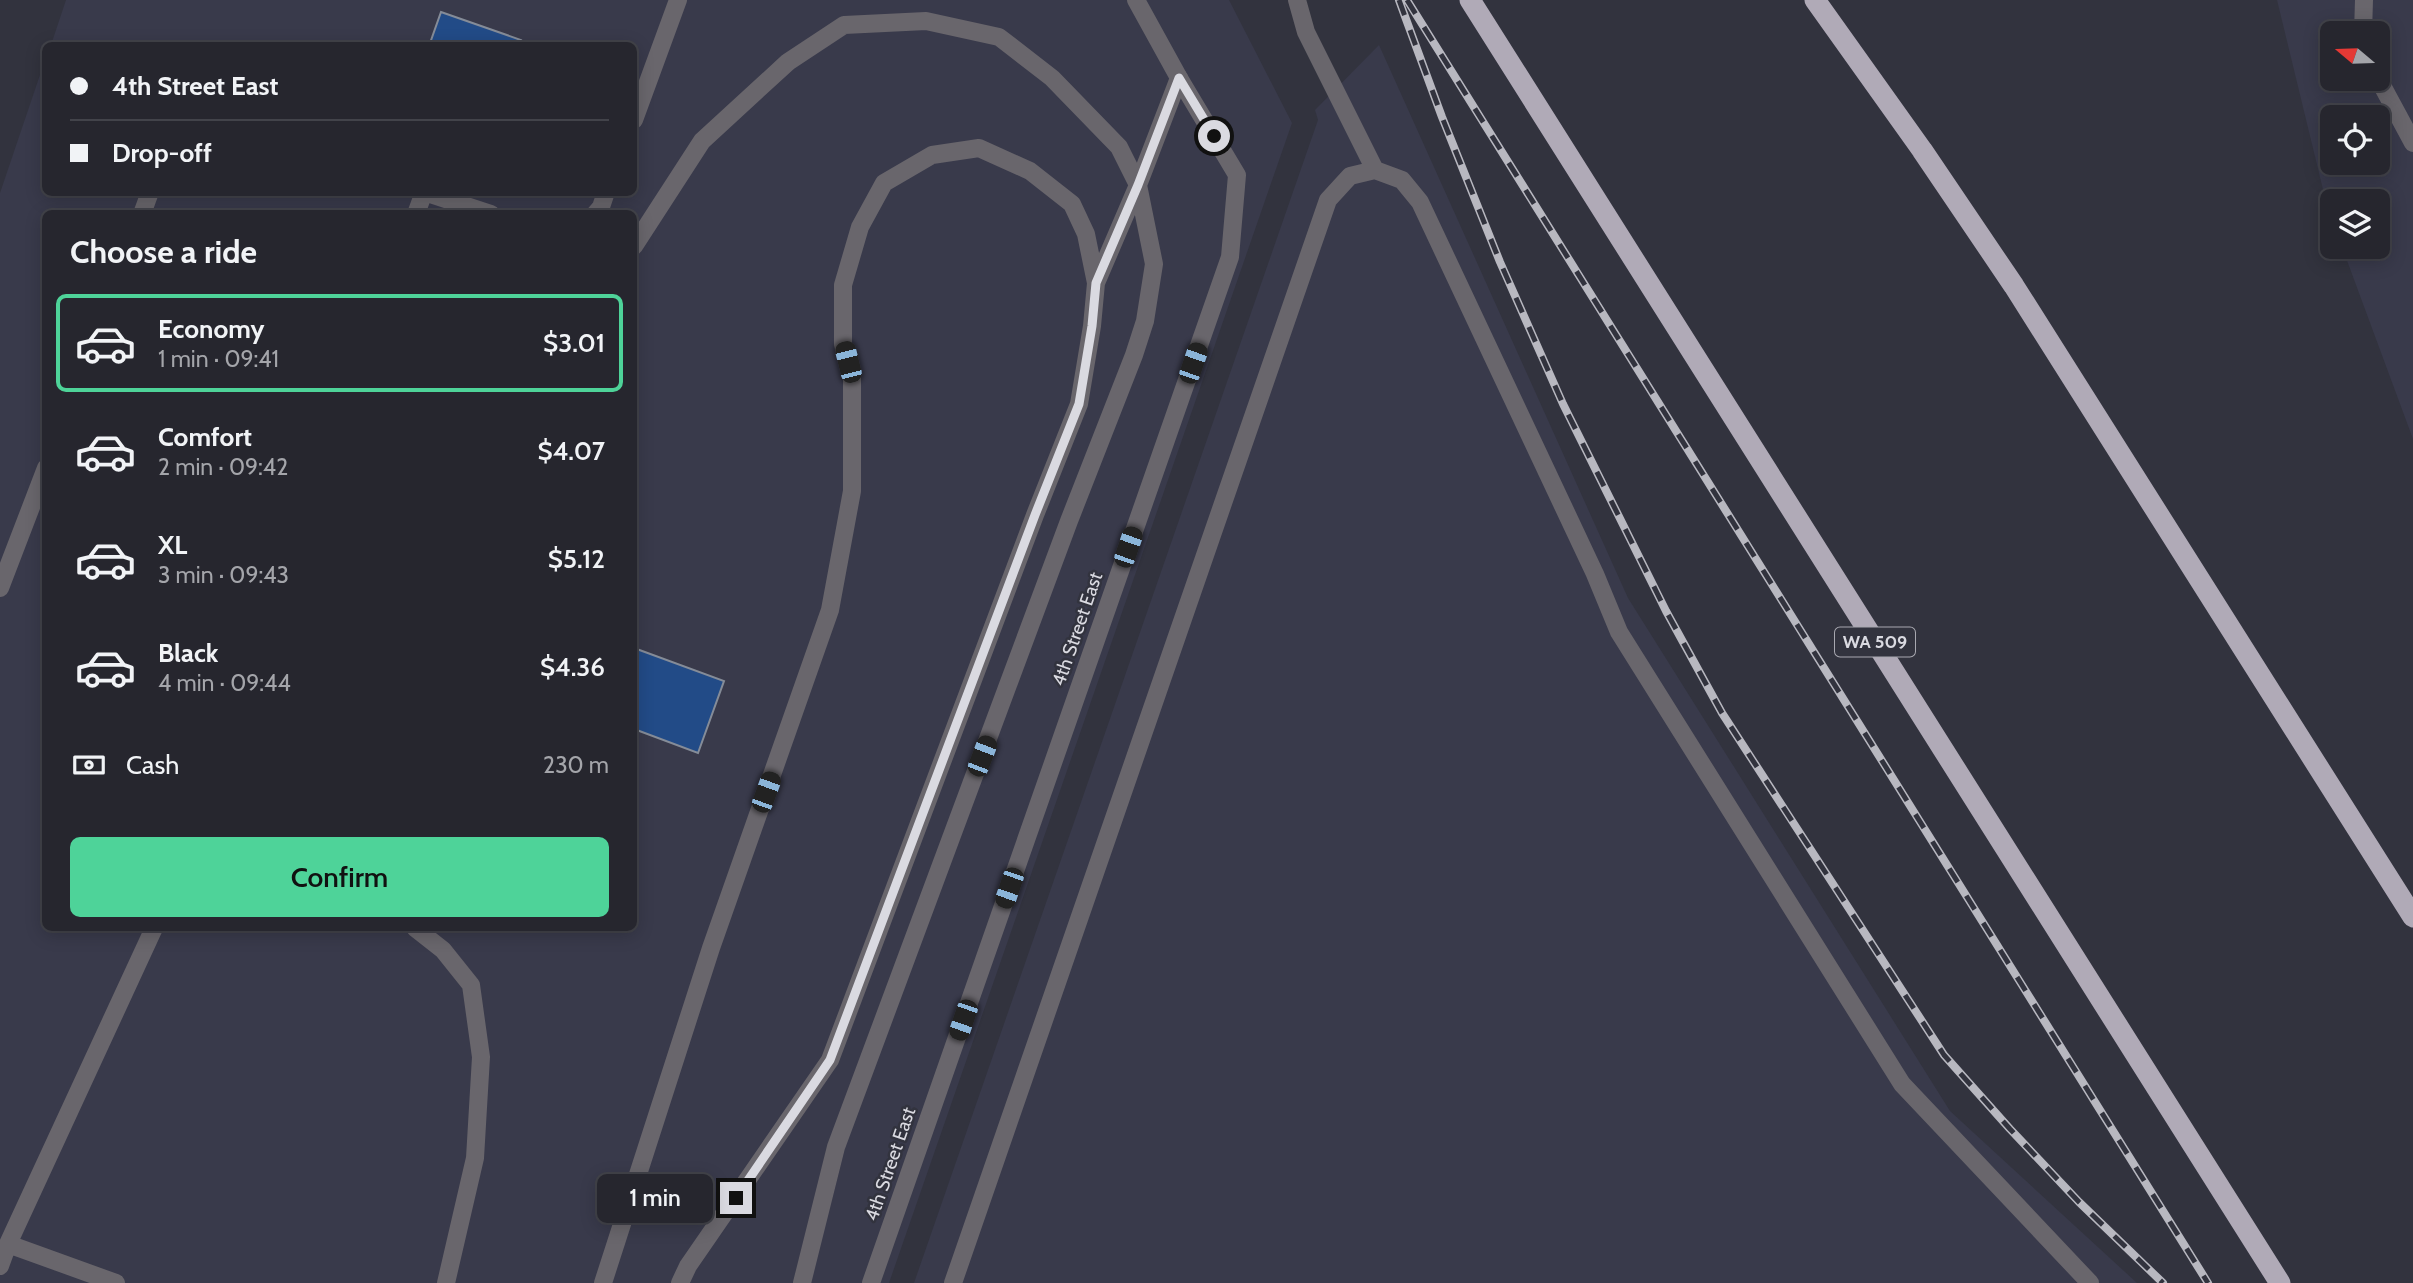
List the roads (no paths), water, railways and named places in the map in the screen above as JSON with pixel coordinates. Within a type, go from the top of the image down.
[{"type":"highway","name":"WA 509","points":[[1470,0],[2280,1283]]},
{"type":"highway","points":[[1815,0],[1922,150],[2014,286],[2413,918]]},
{"type":"street","points":[[637,112],[678,0]]},
{"type":"street","name":"4th Street East","points":[[871,1283],[1230,257],[1237,175],[1136,0]]},
{"type":"street","points":[[1297,0],[1306,32],[1375,170]]},
{"type":"street","points":[[2363,21],[2364,0]]},
{"type":"street","points":[[637,241],[702,141],[788,62],[844,25],[926,21],[999,37],[1052,78],[1119,147],[1138,185],[1154,264],[1145,321],[836,1147],[802,1283]]},
{"type":"street","points":[[1096,283],[1138,185],[1179,78]]},
{"type":"street","points":[[2385,91],[2413,143]]},
{"type":"street","points":[[603,1283],[711,948],[830,610],[852,491],[852,379],[843,344],[843,285],[860,227],[884,183],[932,155],[979,148],[1030,171],[1072,204],[1086,234],[1096,283],[1079,404],[830,1060],[688,1266],[680,1283]]},
{"type":"street","points":[[953,1283],[1328,200],[1349,176],[1375,170],[1402,180],[1420,202],[1595,574],[1619,632],[1902,1084],[2090,1283]]},
{"type":"street","points":[[436,196],[479,210]]},
{"type":"street","points":[[0,588],[42,478]]},
{"type":"street","points":[[0,1266],[153,931]]},
{"type":"street","points":[[419,931],[443,950],[471,985],[481,1057],[475,1158],[446,1283]]},
{"type":"street","points":[[8,1244],[116,1283]]},
{"type":"railway","points":[[1399,0],[1500,262],[1563,404],[1666,611],[1722,713],[1944,1055],[2079,1202],[2163,1283]]},
{"type":"railway","points":[[1407,0],[2208,1283]]}]
